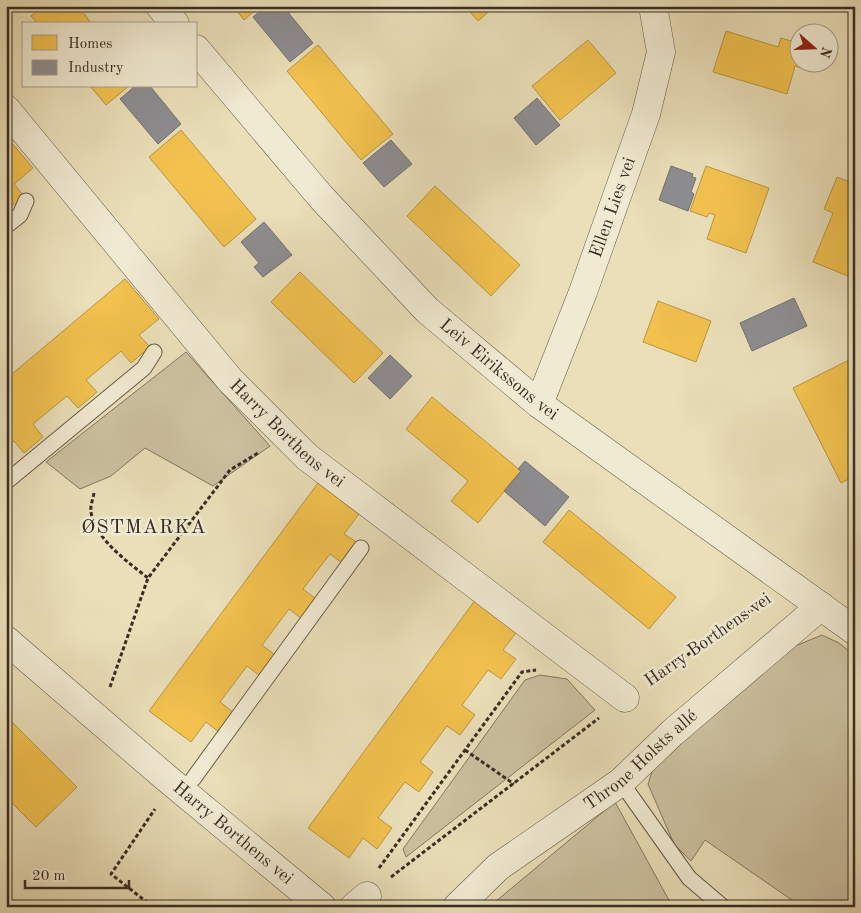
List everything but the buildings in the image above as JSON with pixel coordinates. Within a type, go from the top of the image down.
[{"type":"street","points":[[160,6],[173,22]]},
{"type":"street","name":"Ellen Lies vei","points":[[539,404],[582,292],[646,114],[661,52],[653,6]]},
{"type":"street","name":"Leiv Eirikssons vei","points":[[198,51],[321,197],[427,310],[539,404],[855,631]]},
{"type":"street","name":"Harry Borthens vei","points":[[6,109],[230,380],[307,457],[625,698]]},
{"type":"street","name":"Throne Holsts allé","points":[[456,907],[498,867],[620,782],[672,733],[821,606]]},
{"type":"street","name":"Harry Borthens vei","points":[[6,640],[164,776],[322,907]]},
{"type":"lane","points":[[6,226],[20,215],[26,201]]},
{"type":"lane","points":[[6,482],[144,368],[154,352]]},
{"type":"lane","points":[[193,779],[362,548]]},
{"type":"lane","points":[[620,782],[688,878],[723,907]]},
{"type":"path","points":[[110,688],[148,578],[230,470],[286,436]]},
{"type":"path","points":[[94,493],[90,510],[93,522],[106,541],[129,564],[148,578]]},
{"type":"path","name":"Harry Borthens vei","points":[[365,893],[514,784],[625,698],[790,583]]},
{"type":"path","points":[[365,893],[522,672],[578,662]]},
{"type":"path","points":[[465,750],[514,784]]},
{"type":"path","points":[[152,907],[111,874],[158,804]]},
{"type":"shaded area","points":[[186,352],[270,446],[213,486],[145,448],[111,476],[80,489],[46,462]]},
{"type":"shaded area","points":[[822,635],[839,643],[855,656],[855,907],[802,907],[705,840],[691,861],[674,844],[648,784],[656,760],[793,647]]},
{"type":"shaded area","points":[[540,675],[567,679],[595,710],[406,857],[403,849],[525,680]]},
{"type":"shaded area","points":[[615,802],[670,902],[669,907],[489,907]]},
{"type":"district","name":"ØSTMARKA","points":[[144,528]]}]
